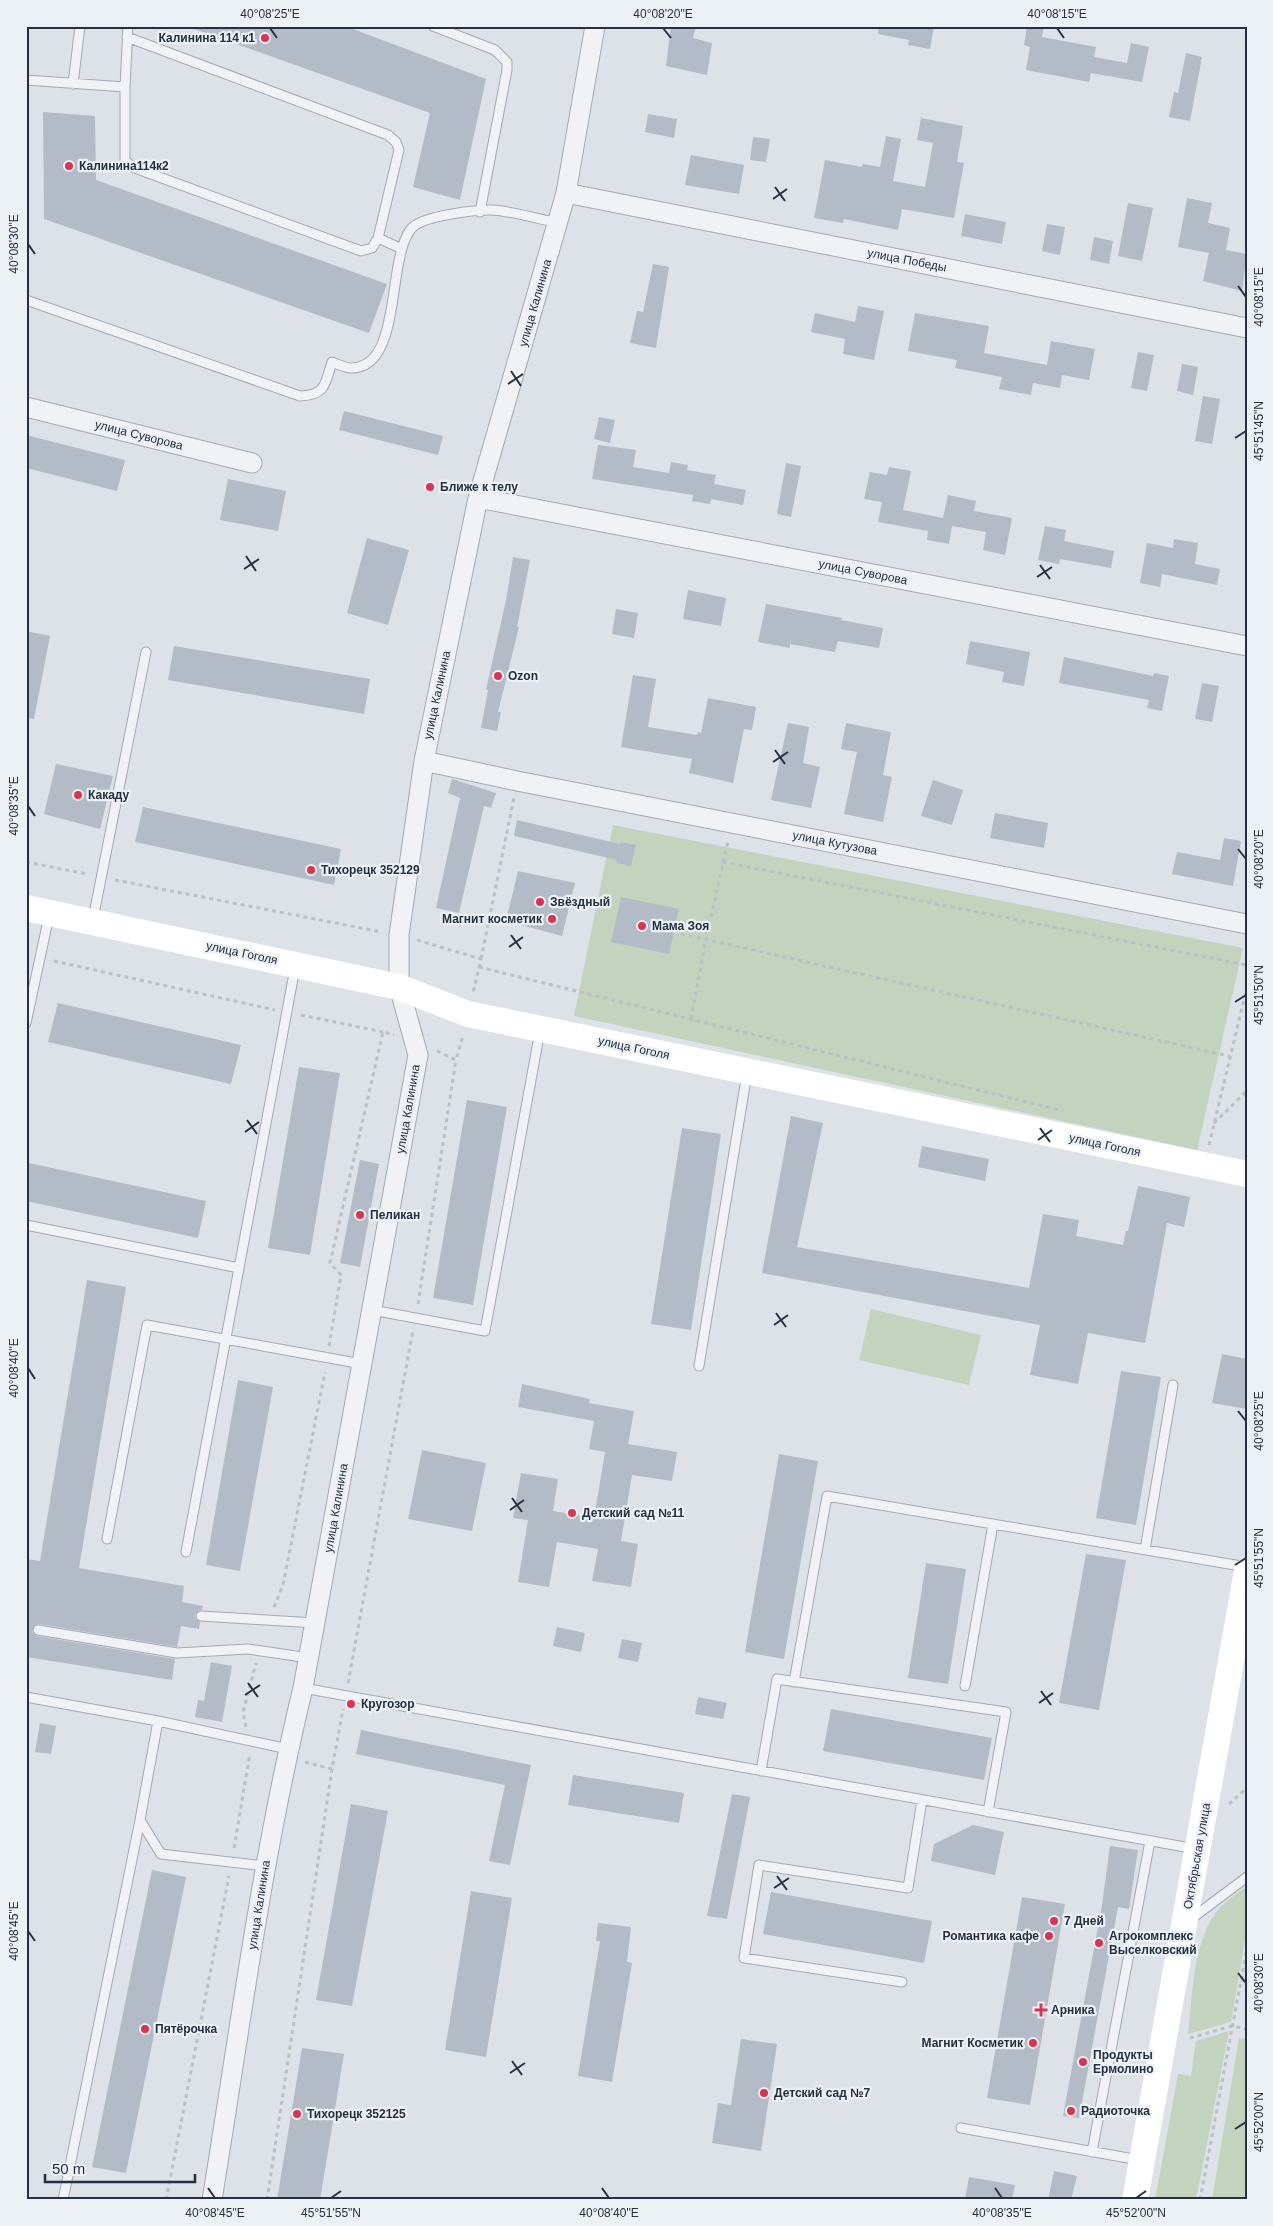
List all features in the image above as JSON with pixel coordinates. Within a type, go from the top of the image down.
[{"type":"main road","name":"улица Гоголя","points":[[38,911],[400,987],[468,1014],[1247,1174]]},
{"type":"main road","name":"Октябрьская улица","points":[[1135,2200],[1242,1626],[1247,1572]]},
{"type":"street","name":"улица Калинина","points":[[212,2200],[265,1866],[288,1749],[309,1658],[418,1055],[400,987],[399,935],[424,761],[478,498],[559,223],[595,26]]},
{"type":"street","name":"улица Победы","points":[[566,192],[1247,328]]},
{"type":"street","name":"улица Суворова","points":[[26,406],[252,463]]},
{"type":"street","name":"улица Суворова","points":[[478,498],[1247,646]]},
{"type":"street","name":"улица Кутузова","points":[[424,761],[517,781],[1247,924]]},
{"type":"lane","points":[[73,84],[80,26]]},
{"type":"lane","points":[[127,37],[388,135],[396,142],[399,150],[378,238],[372,248],[361,251],[132,167],[125,160],[125,87],[127,37],[128,26]]},
{"type":"lane","points":[[433,26],[495,50],[507,62],[480,212]]},
{"type":"lane","points":[[26,80],[125,87]]},
{"type":"lane","points":[[26,300],[300,396],[315,396],[323,389],[332,362],[348,368],[361,367],[374,358],[384,342],[402,248],[411,229],[430,218],[500,210],[559,223]]},
{"type":"lane","points":[[378,238],[402,248]]},
{"type":"lane","points":[[92,922],[146,652]]},
{"type":"lane","points":[[26,1023],[40,958],[38,911]]},
{"type":"lane","points":[[186,1552],[295,965]]},
{"type":"lane","points":[[372,1310],[485,1331],[540,1029]]},
{"type":"lane","points":[[699,1366],[748,1072]]},
{"type":"lane","points":[[26,1225],[239,1268]]},
{"type":"lane","points":[[108,1539],[147,1325],[362,1364]]},
{"type":"lane","points":[[1145,1550],[1173,1385]]},
{"type":"lane","points":[[794,1682],[827,1496],[1247,1567]]},
{"type":"lane","points":[[965,1686],[993,1524]]},
{"type":"lane","points":[[201,1616],[315,1623]]},
{"type":"lane","points":[[38,1630],[177,1653],[248,1649],[309,1658]]},
{"type":"lane","points":[[761,1771],[777,1679],[1006,1712],[988,1812]]},
{"type":"lane","points":[[303,1688],[1199,1850]]},
{"type":"lane","points":[[26,1696],[158,1721],[288,1749]]},
{"type":"lane","points":[[63,2200],[140,1820],[158,1721]]},
{"type":"lane","points":[[902,1982],[744,1958],[759,1865],[908,1888],[922,1800]]},
{"type":"lane","points":[[140,1820],[161,1854],[265,1866]]},
{"type":"lane","points":[[1092,2152],[1150,1841]]},
{"type":"lane","points":[[1185,1924],[1247,1877]]},
{"type":"lane","points":[[961,2128],[1142,2161]]},
{"type":"path","points":[[267,2200],[332,1769],[416,1317],[456,1060],[481,959],[517,781]]},
{"type":"path","points":[[691,1019],[706,939],[732,823]]},
{"type":"path","points":[[26,862],[399,935],[481,959]]},
{"type":"path","points":[[723,862],[1247,965]]},
{"type":"path","points":[[681,934],[1229,1056]]},
{"type":"path","points":[[40,958],[383,1032],[414,1041],[456,1060]]},
{"type":"path","points":[[479,967],[1065,1111]]},
{"type":"path","points":[[1208,1146],[1247,987]]},
{"type":"path","points":[[269,1619],[283,1585],[327,1358],[340,1274],[330,1263],[383,1032]]},
{"type":"path","points":[[1214,1124],[1246,1090]]},
{"type":"path","points":[[166,2200],[232,1862],[250,1752],[243,1712],[260,1651]]},
{"type":"path","points":[[1200,2200],[1247,1948]]},
{"type":"path","points":[[1241,1980],[1247,1981]]},
{"type":"path","points":[[1190,2038],[1232,2026],[1247,2029]]},
{"type":"green space","points":[[613,825],[1243,948],[1197,1150],[574,1016]]},
{"type":"green space","points":[[871,1309],[981,1335],[969,1385],[859,1360]]},
{"type":"green space","points":[[1247,1886],[1247,1929],[1231,2022],[1188,2034],[1195,1972],[1207,1927],[1218,1910]]},
{"type":"green space","points":[[1229,2031],[1196,2200],[1155,2200],[1178,2074],[1191,2076],[1196,2041]]},
{"type":"green space","points":[[1239,2038],[1247,2039],[1247,2200],[1212,2200]]},
{"type":"building","points":[[194,26],[345,26],[486,79],[460,200],[413,187],[430,113],[194,29]]},
{"type":"building","points":[[671,26],[696,26],[693,38],[712,43],[707,75],[666,66]]},
{"type":"building","points":[[879,26],[934,26],[930,49],[908,45],[909,40],[878,34]]},
{"type":"building","points":[[1027,26],[1044,26],[1042,37],[1096,47],[1094,57],[1127,63],[1131,43],[1149,47],[1142,82],[1091,73],[1089,82],[1026,70],[1030,47],[1024,45]]},
{"type":"building","points":[[1186,53],[1202,57],[1190,121],[1169,117],[1174,92],[1178,93]]},
{"type":"building","points":[[43,112],[95,116],[96,180],[387,284],[369,333],[44,219]]},
{"type":"building","points":[[648,114],[677,119],[674,138],[645,132]]},
{"type":"building","points":[[921,118],[963,126],[957,162],[964,163],[954,218],[902,209],[898,230],[844,219],[843,223],[814,218],[825,160],[862,167],[863,164],[880,167],[886,136],[901,139],[893,181],[925,187],[933,143],[917,140]]},
{"type":"building","points":[[753,137],[770,139],[766,162],[750,160]]},
{"type":"building","points":[[691,155],[744,165],[739,194],[685,185]]},
{"type":"building","points":[[1187,198],[1212,203],[1208,223],[1230,228],[1226,250],[1247,254],[1242,291],[1203,281],[1209,253],[1178,247]]},
{"type":"building","points":[[1128,203],[1153,208],[1142,261],[1118,256]]},
{"type":"building","points":[[965,214],[1006,222],[1002,244],[961,236]]},
{"type":"building","points":[[1047,224],[1065,227],[1060,255],[1042,251]]},
{"type":"building","points":[[1094,237],[1113,241],[1109,264],[1090,260]]},
{"type":"building","points":[[653,264],[669,267],[656,348],[630,343],[637,311],[643,312]]},
{"type":"building","points":[[858,306],[884,311],[874,360],[843,354],[845,339],[811,332],[815,313],[855,322]]},
{"type":"building","points":[[915,313],[989,326],[984,353],[1047,365],[1051,341],[1095,349],[1089,380],[1062,375],[1060,388],[1033,383],[1031,395],[999,389],[1002,377],[955,368],[957,360],[908,351]]},
{"type":"building","points":[[1138,352],[1154,355],[1147,391],[1131,388]]},
{"type":"building","points":[[1182,364],[1198,367],[1193,395],[1177,391]]},
{"type":"building","points":[[1203,396],[1220,399],[1212,444],[1195,441]]},
{"type":"building","points":[[344,411],[443,436],[438,455],[339,430]]},
{"type":"building","points":[[599,417],[615,420],[610,443],[594,439]]},
{"type":"building","points":[[26,435],[125,460],[117,491],[26,468]]},
{"type":"building","points":[[598,445],[636,450],[633,467],[669,473],[671,462],[688,465],[687,470],[716,475],[714,484],[746,490],[743,505],[711,499],[710,504],[692,501],[693,495],[592,479]]},
{"type":"building","points":[[786,463],[801,466],[791,517],[777,514]]},
{"type":"building","points":[[889,467],[911,471],[903,510],[943,518],[948,495],[976,501],[974,511],[1012,518],[1005,555],[983,550],[986,532],[952,526],[949,544],[927,540],[928,531],[878,522],[882,502],[864,499],[870,472],[887,475]]},
{"type":"building","points":[[228,479],[286,491],[278,531],[220,520]]},
{"type":"building","points":[[1045,526],[1066,530],[1064,541],[1114,551],[1111,568],[1060,559],[1059,564],[1038,560]]},
{"type":"building","points":[[367,538],[409,550],[388,625],[347,613]]},
{"type":"building","points":[[1174,539],[1198,543],[1195,564],[1220,569],[1217,585],[1162,574],[1160,587],[1140,583],[1147,543],[1173,548]]},
{"type":"building","points":[[513,557],[530,560],[517,627],[519,627],[498,712],[501,712],[497,731],[481,728],[488,690],[486,690],[506,600]]},
{"type":"building","points":[[688,590],[726,598],[721,626],[683,619]]},
{"type":"building","points":[[766,604],[842,618],[841,620],[883,628],[879,648],[838,641],[835,652],[790,644],[790,648],[758,642]]},
{"type":"building","points":[[616,609],[638,613],[634,638],[612,634]]},
{"type":"building","points":[[26,631],[50,636],[34,719],[26,718]]},
{"type":"building","points":[[970,641],[1030,652],[1024,686],[1002,682],[1004,672],[966,664]]},
{"type":"building","points":[[174,646],[370,679],[364,714],[168,680]]},
{"type":"building","points":[[1064,657],[1153,676],[1154,673],[1169,676],[1162,711],[1147,708],[1149,700],[1059,683]]},
{"type":"building","points":[[633,675],[656,679],[648,727],[697,735],[698,732],[701,733],[708,698],[756,707],[752,730],[744,729],[733,783],[689,773],[692,759],[621,747]]},
{"type":"building","points":[[1202,683],[1219,686],[1212,722],[1195,719]]},
{"type":"building","points":[[788,723],[809,727],[803,763],[820,767],[811,808],[771,800]]},
{"type":"building","points":[[846,723],[891,732],[883,775],[892,777],[883,822],[844,814],[857,752],[841,749]]},
{"type":"building","name":"Какаду","points":[[56,764],[113,776],[100,829],[44,814]]},
{"type":"building","points":[[452,779],[496,793],[491,808],[484,806],[459,913],[436,908],[460,798],[448,793]]},
{"type":"building","points":[[933,780],[963,790],[952,825],[921,816]]},
{"type":"building","points":[[143,807],[341,849],[334,885],[135,842]]},
{"type":"building","points":[[995,813],[1048,823],[1044,848],[990,838]]},
{"type":"building","points":[[517,820],[620,844],[621,842],[636,845],[631,866],[617,863],[617,860],[514,836]]},
{"type":"building","points":[[1224,838],[1241,841],[1233,886],[1172,874],[1177,852],[1220,860]]},
{"type":"building","name":"Звёздный","points":[[518,871],[575,883],[562,936],[506,921]]},
{"type":"building","points":[[621,897],[679,909],[669,954],[611,942]]},
{"type":"building","points":[[58,1003],[241,1045],[231,1084],[48,1042]]},
{"type":"building","points":[[299,1067],[340,1073],[310,1255],[268,1248]]},
{"type":"building","points":[[467,1100],[507,1107],[473,1305],[433,1298]]},
{"type":"building","points":[[791,1116],[823,1123],[797,1247],[1029,1288],[1043,1214],[1079,1220],[1076,1236],[1123,1245],[1138,1186],[1190,1197],[1184,1227],[1167,1223],[1145,1343],[1088,1333],[1078,1384],[1030,1375],[1040,1325],[762,1273]]},
{"type":"building","points":[[682,1128],[721,1134],[691,1330],[651,1324]]},
{"type":"building","points":[[922,1146],[989,1159],[985,1181],[918,1167]]},
{"type":"building","points":[[360,1160],[379,1164],[360,1267],[340,1263]]},
{"type":"building","points":[[29,1163],[206,1201],[198,1238],[26,1201],[26,1175]]},
{"type":"building","points":[[87,1280],[126,1287],[79,1568],[184,1586],[182,1602],[203,1606],[202,1610],[198,1611],[195,1615],[196,1619],[200,1622],[199,1629],[181,1626],[177,1647],[39,1624],[34,1626],[32,1632],[37,1636],[175,1659],[172,1680],[26,1657],[26,1559],[40,1561]]},
{"type":"building","points":[[1222,1354],[1247,1359],[1247,1409],[1212,1403]]},
{"type":"building","points":[[1121,1371],[1161,1377],[1136,1525],[1096,1518]]},
{"type":"building","points":[[238,1380],[273,1387],[240,1571],[206,1565]]},
{"type":"building","name":"Детский сад №11","points":[[522,1384],[590,1399],[589,1403],[634,1411],[628,1444],[677,1452],[672,1481],[632,1475],[621,1541],[638,1544],[631,1587],[592,1581],[598,1549],[557,1542],[549,1587],[518,1582],[528,1520],[513,1518],[521,1473],[558,1479],[553,1511],[594,1518],[605,1452],[589,1449],[594,1421],[518,1407]]},
{"type":"building","points":[[422,1450],[486,1463],[472,1531],[408,1519]]},
{"type":"building","points":[[779,1454],[818,1461],[784,1659],[745,1652]]},
{"type":"building","points":[[1086,1554],[1126,1560],[1099,1710],[1059,1703]]},
{"type":"building","points":[[926,1563],[966,1569],[948,1684],[908,1678]]},
{"type":"building","points":[[557,1627],[585,1633],[581,1652],[553,1646]]},
{"type":"building","points":[[622,1639],[642,1643],[638,1662],[618,1658]]},
{"type":"building","points":[[211,1662],[232,1666],[222,1722],[195,1717],[198,1700],[204,1701]]},
{"type":"building","points":[[698,1697],[727,1703],[723,1719],[695,1714]]},
{"type":"building","points":[[831,1709],[992,1738],[984,1780],[823,1751]]},
{"type":"building","points":[[40,1723],[56,1726],[51,1754],[35,1752]]},
{"type":"building","points":[[361,1730],[531,1765],[510,1865],[489,1861],[505,1785],[356,1754]]},
{"type":"building","points":[[573,1775],[684,1793],[679,1823],[568,1805]]},
{"type":"building","points":[[732,1794],[750,1797],[727,1919],[707,1916]]},
{"type":"building","points":[[351,1804],[388,1811],[352,2006],[316,2000]]},
{"type":"building","points":[[973,1825],[1004,1832],[995,1875],[931,1861],[934,1844]]},
{"type":"building","points":[[1110,1846],[1138,1850],[1129,1909],[1118,1907],[1079,2118],[1063,2116],[1102,1905]]},
{"type":"building","points":[[152,1870],[186,1877],[126,2173],[92,2167]]},
{"type":"building","points":[[471,1891],[512,1898],[486,2057],[445,2050]]},
{"type":"building","points":[[771,1892],[932,1921],[924,1963],[763,1934]]},
{"type":"building","points":[[1022,1897],[1065,1904],[1030,2105],[987,2098]]},
{"type":"building","points":[[598,1923],[631,1927],[627,1962],[632,1963],[612,2082],[578,2076],[600,1941],[596,1941]]},
{"type":"building","points":[[741,2039],[777,2044],[761,2151],[712,2143],[718,2103],[731,2105]]},
{"type":"building","points":[[302,2048],[344,2054],[320,2200],[277,2200]]},
{"type":"building","points":[[1054,2171],[1077,2176],[1071,2200],[1048,2200]]},
{"type":"building","points":[[969,2177],[1015,2185],[1012,2200],[965,2200]]},
{"type":"place","name":"Калинина 114 к1","points":[[265,38]]},
{"type":"place","name":"Калинина114к2","points":[[69,166]]},
{"type":"place","name":"Ближе к телу","points":[[430,487]]},
{"type":"place","name":"Ozon","points":[[498,676]]},
{"type":"place","name":"Какаду","points":[[78,795]]},
{"type":"place","name":"Тихорецк 352129","points":[[311,870]]},
{"type":"place","name":"Звёздный","points":[[540,902]]},
{"type":"place","name":"Магнит косметик","points":[[552,919]]},
{"type":"place","name":"Мама Зоя","points":[[642,926]]},
{"type":"place","name":"Пеликан","points":[[360,1215]]},
{"type":"place","name":"Детский сад №11","points":[[572,1513]]},
{"type":"place","name":"Кругозор","points":[[351,1704]]},
{"type":"place","name":"7 Дней","points":[[1054,1921]]},
{"type":"place","name":"Романтика кафе","points":[[1049,1936]]},
{"type":"place","name":"Агрокомплекс Выселковский","points":[[1099,1943]]},
{"type":"place","name":"Арника","points":[[1041,2010]]},
{"type":"place","name":"Пятёрочка","points":[[145,2029]]},
{"type":"place","name":"Магнит Косметик","points":[[1033,2043]]},
{"type":"place","name":"Продукты Ермолино","points":[[1083,2062]]},
{"type":"place","name":"Детский сад №7","points":[[764,2093]]},
{"type":"place","name":"Радиоточка","points":[[1071,2111]]},
{"type":"place","name":"Тихорецк 352125","points":[[297,2114]]}]
